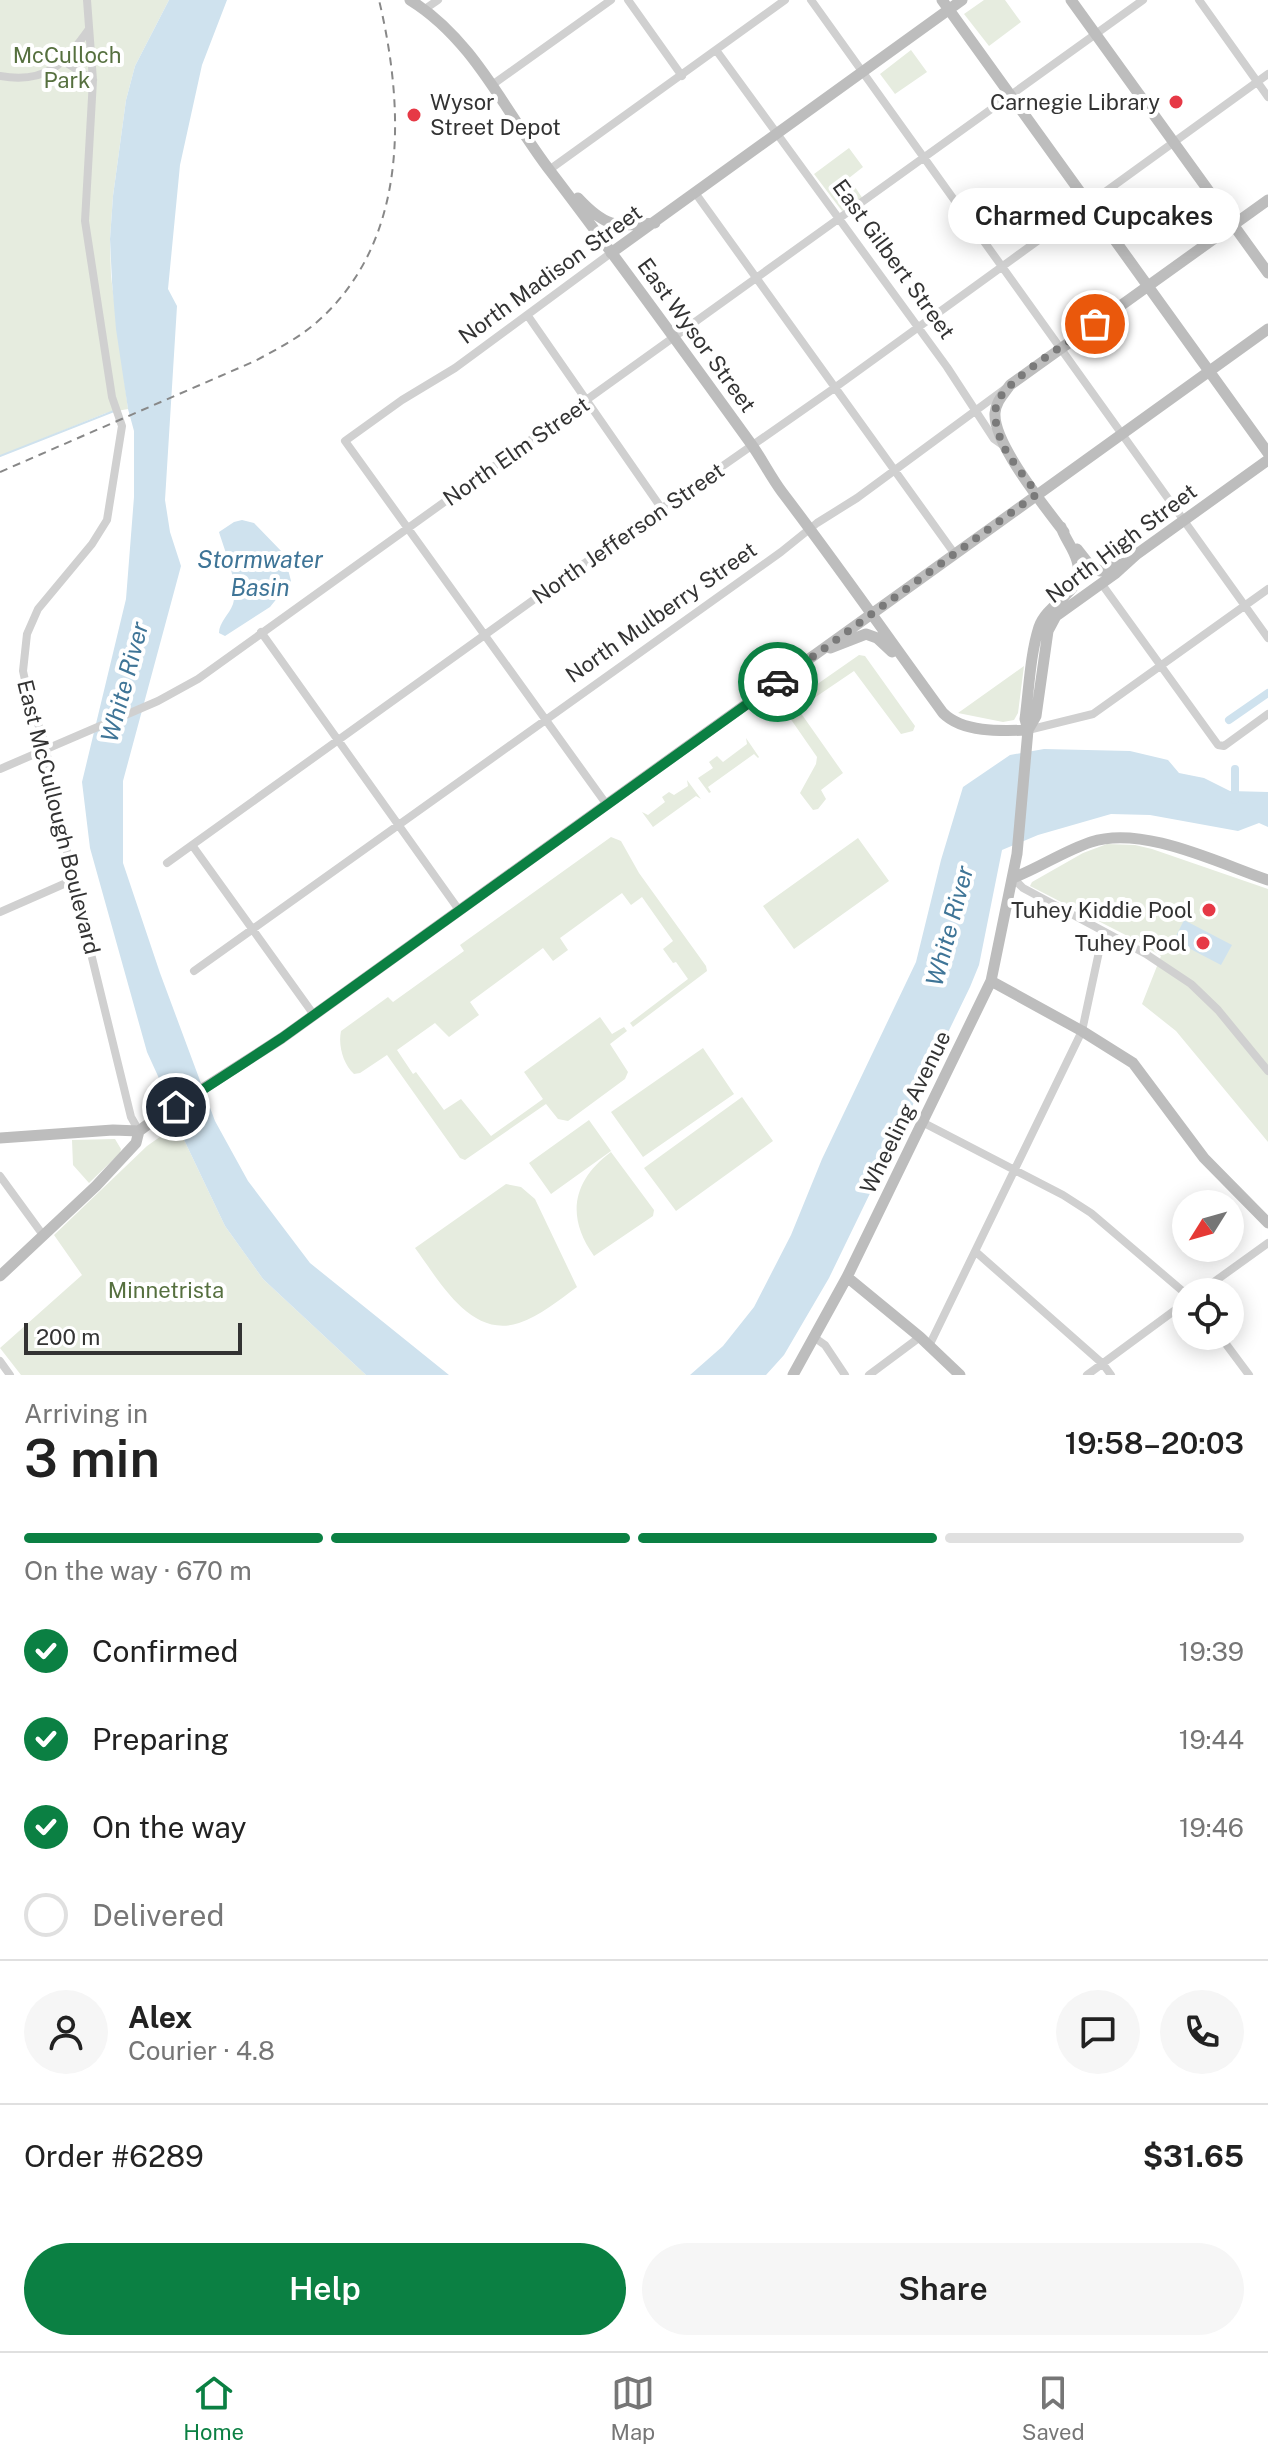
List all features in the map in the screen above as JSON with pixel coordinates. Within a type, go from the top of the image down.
[{"type":"main road","name":"East Wysor Street","points":[[410,0],[425,9],[460,44],[492,85],[549,170],[752,444],[781,490],[812,528],[909,666]]},
{"type":"main road","name":"North Madison Street","points":[[611,253],[864,72],[946,5],[962,0]]},
{"type":"main road","points":[[1071,0],[1268,273]]},
{"type":"main road","points":[[946,5],[1268,453]]},
{"type":"main road","points":[[559,182],[594,214],[612,224],[624,227],[656,223]]},
{"type":"main road","name":"North Mulberry Street","points":[[1010,385],[1268,200]]},
{"type":"main road","points":[[0,1138],[139,1131],[227,1075],[1268,329]]},
{"type":"main road","points":[[1004,446],[996,427],[995,412],[998,401],[1010,385]]},
{"type":"main road","name":"East Gilbert Street","points":[[1004,446],[1061,527]]},
{"type":"main road","name":"North High Street","points":[[1028,730],[1036,716],[1046,641],[1052,622],[1063,610],[1125,563],[1268,460]]},
{"type":"main road","points":[[1061,527],[1093,568],[1105,571],[1125,563]]},
{"type":"main road","name":"North High Street","points":[[1017,854],[1027,747],[1025,719],[1040,625],[1050,609],[1073,588],[1078,577],[1078,562],[1061,527]]},
{"type":"main road","points":[[818,652],[869,634],[909,666],[943,713],[953,721],[979,728],[1028,730]]},
{"type":"main road","points":[[1013,878],[1092,841],[1132,838],[1175,848],[1268,880]]},
{"type":"main road","name":"Wheeling Avenue","points":[[793,1375],[847,1277],[991,981],[1017,854]]},
{"type":"main road","points":[[991,981],[1133,1063],[1204,1158],[1268,1223]]},
{"type":"main road","points":[[0,1276],[126,1154],[136,1143],[139,1131]]},
{"type":"main road","points":[[847,1277],[920,1337],[960,1375]]},
{"type":"street","name":"East McCullough Boulevard","points":[[87,0],[93,80],[84,208],[112,397],[122,426],[107,520],[92,544],[38,609],[27,634],[23,659],[25,684],[46,749],[73,880],[131,1117],[139,1131]]},
{"type":"street","points":[[425,9],[438,0]]},
{"type":"street","points":[[492,85],[611,0]]},
{"type":"street","points":[[628,0],[682,76]]},
{"type":"street","points":[[549,170],[785,0]]},
{"type":"street","points":[[811,0],[1268,638]]},
{"type":"street","name":"North Elm Street","points":[[0,769],[158,701],[198,679],[1143,0]]},
{"type":"street","points":[[1199,0],[1268,97]]},
{"type":"street","points":[[0,76],[31,77],[65,62],[89,29]]},
{"type":"street","name":"East Gilbert Street","points":[[716,50],[918,327],[994,439],[1004,446]]},
{"type":"street","points":[[65,62],[93,80]]},
{"type":"street","name":"North Jefferson Street","points":[[167,863],[833,389],[1268,74]]},
{"type":"street","points":[[696,194],[833,389],[954,553]]},
{"type":"street","name":"North Madison Street","points":[[407,528],[345,441],[402,400],[455,368],[611,253]]},
{"type":"street","points":[[528,316],[662,509]]},
{"type":"street","name":"North Mulberry Street","points":[[194,971],[1010,385]]},
{"type":"street","points":[[407,528],[607,805]]},
{"type":"street","points":[[1101,583],[1218,745],[1224,746],[1268,714]]},
{"type":"street","points":[[1028,730],[1093,714],[1268,589]]},
{"type":"street","points":[[261,632],[459,910]]},
{"type":"street","points":[[192,845],[314,1015]]},
{"type":"street","points":[[1013,878],[1023,888],[1146,954],[1198,990],[1268,1071]]},
{"type":"street","points":[[0,912],[73,880]]},
{"type":"street","points":[[929,1346],[1082,1031],[1103,933]]},
{"type":"street","points":[[922,1122],[1091,1213],[1172,1282]]},
{"type":"street","points":[[0,1176],[43,1235]]},
{"type":"street","points":[[1219,1278],[1268,1243]]},
{"type":"street","points":[[976,1252],[1103,1364],[1111,1375]]},
{"type":"street","points":[[1087,1375],[1172,1312]]},
{"type":"street","points":[[869,1375],[920,1337]]},
{"type":"street","points":[[815,1338],[825,1345],[845,1375]]},
{"type":"street","points":[[1230,1350],[1249,1375]]},
{"type":"street","points":[[0,1361],[10,1375]]},
{"type":"green space","name":"McCulloch Park","points":[[0,0],[169,0],[135,66],[126,100],[113,196],[111,276],[128,409],[106,413],[0,456]]},
{"type":"green space","points":[[984,0],[1005,0],[1021,22],[989,46],[964,14]]},
{"type":"green space","points":[[911,50],[927,72],[895,94],[880,74]]},
{"type":"green space","points":[[849,148],[863,167],[849,178],[863,199],[842,211],[814,174]]},
{"type":"green space","points":[[859,655],[865,656],[915,726],[913,731],[901,734],[854,671],[798,709],[843,773],[821,790],[826,799],[818,809],[813,810],[800,793],[817,757],[783,708]]},
{"type":"green space","points":[[1024,666],[1018,713],[1014,720],[1003,722],[958,713]]},
{"type":"green space","points":[[746,738],[759,757],[754,754],[708,787],[709,793],[698,778],[713,768],[709,762],[717,756],[723,762],[747,744]]},
{"type":"green space","points":[[687,780],[701,799],[696,796],[653,827],[642,812],[648,815],[665,802],[662,797],[669,792],[674,795],[688,786]]},
{"type":"green space","points":[[611,837],[621,841],[639,873],[707,971],[633,1027],[630,1023],[688,979],[663,949],[673,941],[642,897],[631,905],[622,893],[560,938],[568,950],[553,961],[543,948],[470,1002],[479,1015],[449,1037],[435,1023],[397,1050],[444,1110],[461,1099],[491,1136],[543,1099],[524,1072],[600,1017],[612,1034],[624,1027],[627,1031],[610,1044],[628,1072],[625,1079],[568,1121],[558,1119],[546,1104],[465,1160],[460,1158],[387,1055],[354,1074],[342,1054],[341,1031],[388,997],[393,1002],[464,951],[460,945]]},
{"type":"green space","points":[[858,838],[889,881],[794,949],[763,906]]},
{"type":"green space","points":[[1107,844],[1152,849],[1268,889],[1268,1142],[1176,1031],[1142,1004],[1161,956],[1030,886],[1083,853]]},
{"type":"green space","points":[[703,1048],[734,1094],[643,1157],[611,1112]]},
{"type":"green space","points":[[742,1097],[773,1141],[676,1211],[644,1168]]},
{"type":"green space","points":[[589,1120],[611,1151],[551,1194],[529,1163]]},
{"type":"green space","name":"Minnetrista","points":[[177,1125],[225,1226],[263,1279],[366,1375],[21,1375],[0,1348],[82,1275],[54,1235],[147,1146]]},
{"type":"green space","points":[[115,1139],[120,1153],[89,1183],[73,1165],[72,1140]]},
{"type":"green space","points":[[611,1152],[654,1210],[653,1216],[594,1256],[579,1227],[577,1200],[588,1175]]},
{"type":"green space","points":[[506,1184],[521,1187],[535,1199],[577,1287],[534,1316],[501,1326],[485,1323],[458,1304],[415,1248]]},
{"type":"water","name":"White River","points":[[169,0],[227,0],[202,65],[180,165],[168,289],[177,306],[165,500],[170,532],[181,566],[123,781],[123,863],[215,1121],[248,1181],[310,1263],[449,1375],[366,1375],[263,1279],[225,1226],[177,1125],[178,1120],[147,1052],[90,848],[82,782],[126,599],[134,497],[134,431],[116,329],[112,282],[110,239],[113,196],[126,100],[135,66]]},
{"type":"water","name":"Stormwater Basin","points":[[242,520],[254,523],[284,554],[291,581],[270,607],[225,636],[219,633],[219,629],[233,604],[234,587],[219,532]]},
{"type":"water","name":"White River","points":[[1044,749],[1130,751],[1168,760],[1179,773],[1204,778],[1230,791],[1268,792],[1268,827],[1259,823],[1238,831],[1150,815],[1111,814],[1038,835],[1002,850],[979,965],[970,987],[829,1278],[784,1355],[766,1375],[690,1375],[723,1346],[754,1307],[791,1235],[822,1159],[916,962],[963,787],[1010,755]]},
{"type":"water","name":"Tuhey Pool","points":[[1184,920],[1232,945],[1221,965],[1173,942]]},
{"type":"waterway","points":[[0,456],[114,411]]},
{"type":"waterway","points":[[1229,720],[1268,693]]},
{"type":"waterway","points":[[1235,769],[1235,800]]},
{"type":"railway","points":[[0,472],[255,361],[310,328],[347,289],[369,253],[384,213],[392,172],[395,128],[393,85],[379,0]]},
{"type":"way so far","points":[[778,682],[1037,494],[1004,446],[996,427],[998,401],[1010,385],[1095,324]]},
{"type":"place","name":"Carnegie Library","points":[[1176,102]]},
{"type":"place","name":"Wysor Street Depot","points":[[414,115]]},
{"type":"place","name":"Charmed Cupcakes","points":[[1095,324]]},
{"type":"place","name":"Tuhey Kiddie Pool","points":[[1209,910]]},
{"type":"place","name":"Tuhey Pool","points":[[1203,943]]},
{"type":"route","points":[[176,1107],[282,1038],[778,682]]}]
